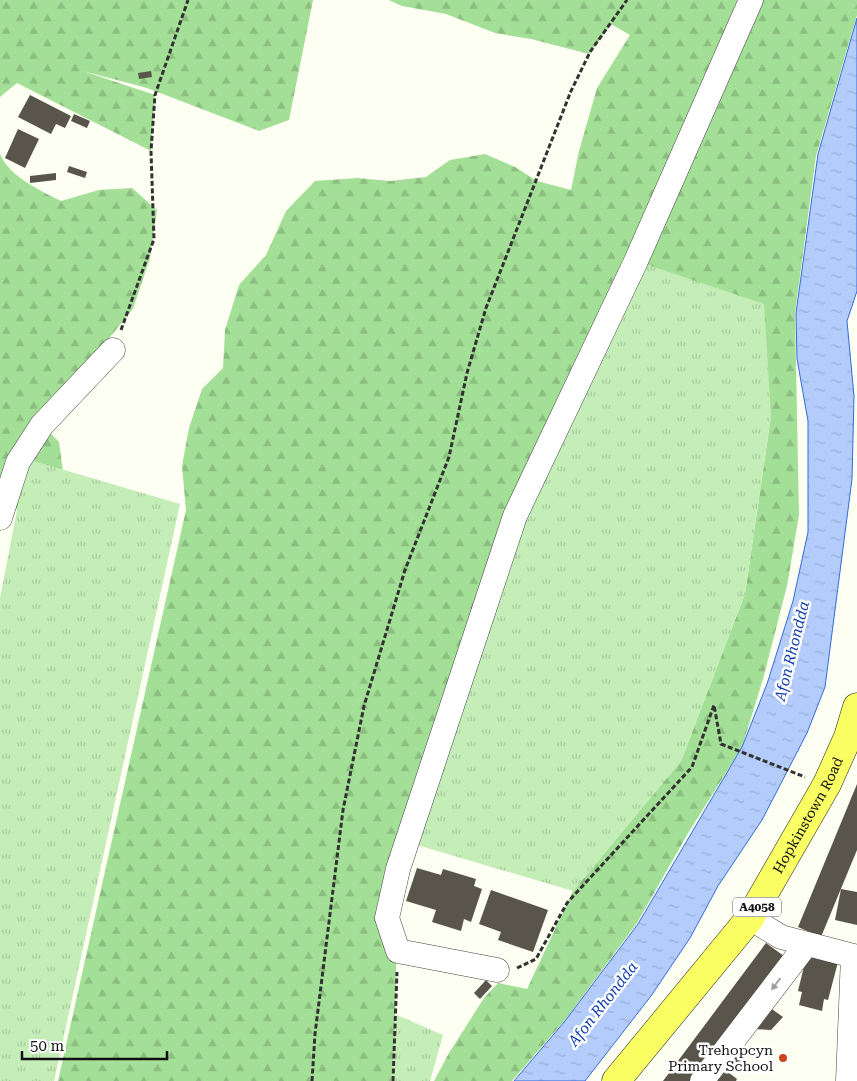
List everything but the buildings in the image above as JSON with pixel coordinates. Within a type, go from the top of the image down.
[{"type":"main road","name":"Hopkinstown Road","points":[[616,1081],[750,918],[827,784],[848,736],[857,707]]},
{"type":"street","points":[[497,970],[398,951],[387,918],[398,869],[515,516],[636,261],[751,0]]},
{"type":"street","points":[[0,518],[18,462],[42,425],[114,350]]},
{"type":"street","points":[[750,918],[781,937],[806,945],[855,956],[848,1081]]},
{"type":"street","points":[[702,1081],[806,945]]},
{"type":"path","points":[[114,350],[154,239],[151,152],[155,95],[188,0]]},
{"type":"path","points":[[312,1081],[315,1034],[343,810],[364,706],[405,570],[449,458],[467,373],[486,308],[571,91],[590,52],[627,0]]},
{"type":"path","points":[[497,970],[522,967],[536,959],[567,903],[692,767],[714,705],[721,744],[799,776]]},
{"type":"path","points":[[394,1081],[398,951]]},
{"type":"green space","points":[[0,0],[313,0],[289,120],[259,131],[147,88],[83,71],[155,95],[151,151],[17,83],[0,97]]},
{"type":"green space","points":[[389,0],[857,0],[857,15],[816,156],[795,313],[799,515],[787,586],[763,679],[742,747],[687,835],[637,923],[565,1020],[512,1081],[434,1081],[449,1053],[484,998],[498,983],[527,989],[573,891],[681,761],[745,594],[771,416],[398,869],[394,1081],[58,1081],[186,510],[182,466],[189,428],[202,389],[223,368],[225,330],[239,285],[266,255],[286,211],[315,181],[357,178],[390,181],[426,177],[450,160],[485,154],[515,167],[537,181],[571,190],[579,151],[597,88],[630,35],[611,24],[589,54],[531,39],[495,33],[446,14],[402,6]]},
{"type":"green space","points":[[0,154],[11,170],[18,176],[61,201],[99,190],[132,188],[157,210],[150,258],[133,309],[93,358],[50,399],[36,418],[59,442],[63,472],[25,504],[17,509],[0,514]]},
{"type":"green space","points":[[636,261],[764,304],[771,416],[745,594],[681,761],[573,891],[407,842],[515,516]]},
{"type":"green space","points":[[27,459],[180,504],[54,1081],[0,1081],[0,598]]},
{"type":"green space","points":[[397,1015],[443,1035],[430,1081],[391,1081]]},
{"type":"water","name":"Afon Rhondda","points":[[857,18],[857,291],[847,321],[854,396],[852,479],[825,687],[807,733],[762,820],[718,886],[690,938],[651,996],[585,1081],[514,1081],[565,1021],[638,924],[742,747],[767,684],[793,601],[808,532],[808,421],[797,359],[796,313],[818,154]]},
{"type":"place","name":"Trehopcyn Primary School","points":[[783,1058]]}]
